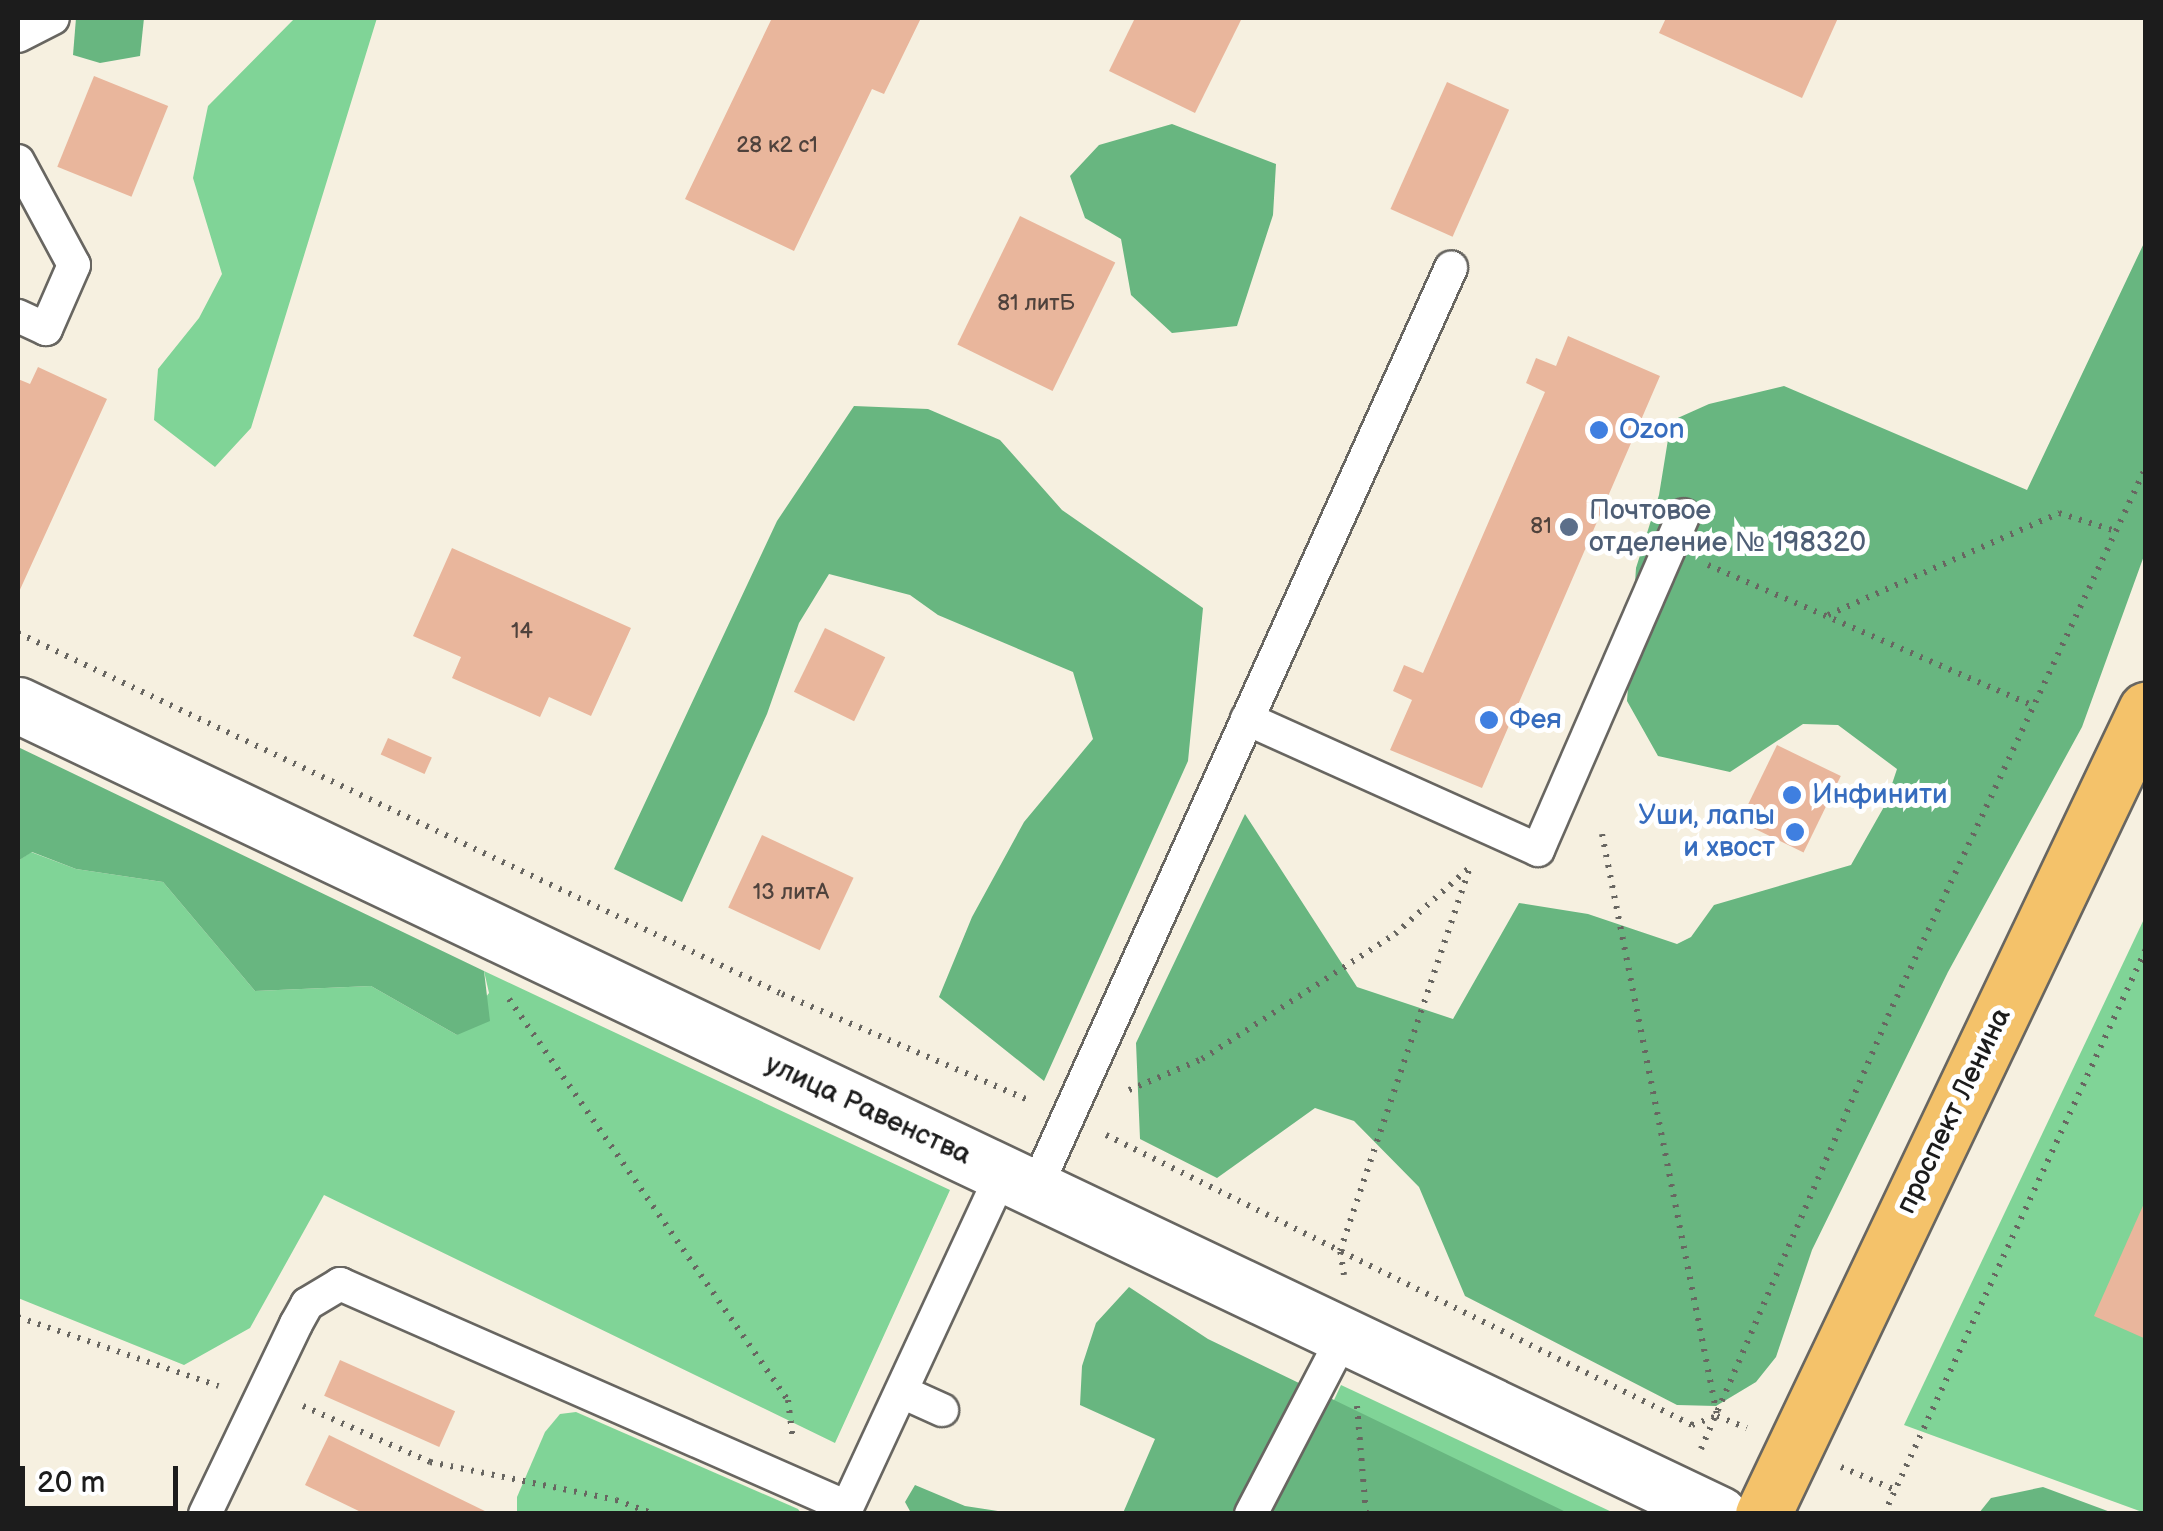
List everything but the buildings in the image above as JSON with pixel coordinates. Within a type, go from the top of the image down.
[{"type":"main road","name":"проспект Ленина","points":[[1764,1514],[2146,710]]},
{"type":"street","name":"улица Равенства","points":[[18,705],[1699,1504]]},
{"type":"lane","points":[[18,36],[53,18]]},
{"type":"lane","points":[[18,160],[74,265],[46,329],[18,316]]},
{"type":"lane","points":[[205,1514],[307,1304],[324,1289],[358,1286],[798,1484],[845,1510],[902,1392],[1019,1181],[1068,1117],[1451,268]]},
{"type":"lane","points":[[1247,719],[1538,850],[1684,515]]},
{"type":"lane","points":[[1251,1514],[1351,1338]]},
{"type":"lane","points":[[902,1392],[942,1410]]},
{"type":"path","points":[[1699,1504],[1717,1416],[1888,1016],[2146,466]]},
{"type":"path","points":[[1827,616],[2059,513],[2116,530]]},
{"type":"path","points":[[1670,548],[2034,706]]},
{"type":"path","points":[[18,633],[782,994],[1068,1117],[1692,1425],[1717,1416]]},
{"type":"path","points":[[1366,1514],[1340,1251],[1485,826]]},
{"type":"path","points":[[1602,834],[1717,1416]]},
{"type":"path","points":[[1068,1117],[1202,1059],[1395,934],[1471,866]]},
{"type":"path","points":[[1884,1514],[2146,949]]},
{"type":"path","points":[[504,992],[788,1400],[798,1484]]},
{"type":"path","points":[[18,1317],[197,1384],[262,1392],[430,1462],[616,1500],[654,1514]]},
{"type":"green space","points":[[76,18],[144,18],[140,56],[100,63],[73,55]]},
{"type":"green space","points":[[295,18],[377,18],[251,428],[215,467],[154,420],[158,369],[199,318],[222,274],[193,178],[208,106]]},
{"type":"green space","points":[[1172,124],[1276,164],[1273,215],[1237,326],[1172,333],[1131,295],[1121,239],[1085,218],[1070,176],[1099,145]]},
{"type":"green space","points":[[2145,241],[2145,553],[2082,727],[1948,972],[1812,1250],[1776,1357],[1756,1382],[1716,1406],[1677,1405],[1465,1296],[1419,1187],[1354,1121],[1315,1108],[1217,1178],[1140,1139],[1136,1043],[1245,814],[1357,987],[1453,1019],[1519,903],[1588,914],[1677,944],[1691,937],[1714,905],[1851,865],[1885,805],[1897,769],[1838,725],[1803,724],[1730,772],[1658,756],[1627,701],[1636,568],[1659,495],[1671,421],[1709,404],[1784,386],[2027,490]]},
{"type":"green space","points":[[854,406],[928,409],[1000,440],[1062,510],[1203,608],[1188,761],[1044,1081],[939,997],[972,917],[1024,822],[1093,739],[1073,672],[938,615],[910,595],[829,574],[799,623],[767,714],[682,902],[614,869],[777,521]]},
{"type":"green space","points":[[18,747],[484,971],[490,1021],[457,1035],[371,986],[255,991],[163,882],[76,869],[32,852],[18,861]]},
{"type":"green space","points":[[31,852],[76,869],[163,882],[255,991],[371,986],[457,1035],[489,993],[484,971],[950,1190],[835,1443],[324,1195],[250,1328],[184,1365],[18,1298],[18,861]]},
{"type":"green space","points":[[2145,917],[2145,1513],[1904,1425]]},
{"type":"green space","points":[[1129,1287],[1208,1339],[1568,1513],[1123,1513],[1155,1439],[1080,1405],[1082,1366],[1096,1323]]},
{"type":"green space","points":[[1341,1385],[1614,1513],[1281,1514]]},
{"type":"green space","points":[[576,1412],[801,1513],[517,1513],[517,1497],[545,1432],[560,1414]]},
{"type":"green space","points":[[915,1485],[965,1506],[1011,1513],[911,1513],[905,1502]]},
{"type":"green space","points":[[2043,1487],[2113,1513],[1979,1513],[1991,1498]]},
{"type":"place","name":"Ozon","points":[[1599,430]]},
{"type":"place","name":"Почтовое отделение № 198320","points":[[1569,527]]},
{"type":"place","name":"Фея","points":[[1489,720]]},
{"type":"place","name":"Инфинити","points":[[1792,795]]},
{"type":"place","name":"Уши, лапы и хвост","points":[[1795,832]]}]
